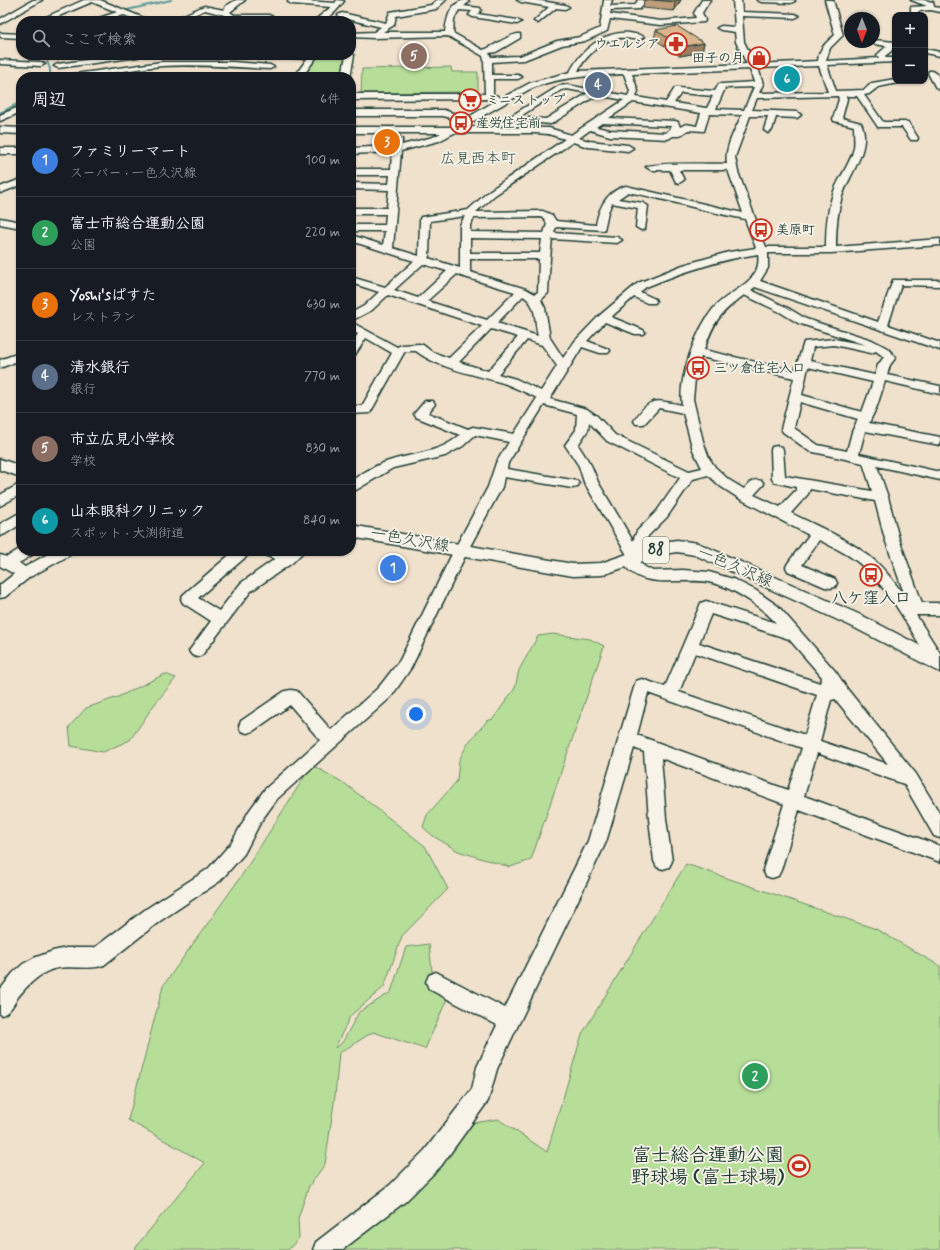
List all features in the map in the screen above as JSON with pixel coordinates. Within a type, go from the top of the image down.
[{"type":"main road","points":[[0,464],[16,470]]},
{"type":"main road","name":"一色久沢線","points":[[356,532],[573,570],[602,569],[662,548],[677,546],[698,549],[857,621],[940,665]]},
{"type":"street","points":[[0,22],[38,0]]},
{"type":"street","points":[[53,16],[90,0]]},
{"type":"street","points":[[94,0],[135,16]]},
{"type":"street","points":[[226,13],[229,8],[241,0]]},
{"type":"street","points":[[374,36],[391,23],[393,14],[433,7],[442,0]]},
{"type":"street","points":[[449,34],[453,11],[456,7],[468,0]]},
{"type":"street","points":[[606,6],[637,7],[642,0]]},
{"type":"street","points":[[606,6],[661,23],[701,20],[694,13],[706,0]]},
{"type":"street","points":[[737,0],[740,42],[759,84],[746,113],[730,157],[732,167],[762,250],[764,263],[762,270],[752,282],[717,311],[710,322],[697,352],[688,382],[687,399],[700,449],[705,462],[722,482],[745,496],[847,547],[866,561],[910,609],[940,665]]},
{"type":"street","points":[[761,0],[791,2]]},
{"type":"street","points":[[829,0],[842,35],[825,49],[822,57],[822,64],[838,94],[843,99],[837,119],[858,125],[859,141],[849,171],[841,186],[835,207],[832,219],[831,250]]},
{"type":"street","points":[[915,0],[930,4],[931,8]]},
{"type":"street","points":[[292,2],[339,3]]},
{"type":"street","points":[[525,2],[565,7]]},
{"type":"street","points":[[302,3],[295,9],[331,12]]},
{"type":"street","points":[[325,16],[339,3]]},
{"type":"street","points":[[538,21],[554,6]]},
{"type":"street","points":[[488,60],[521,58],[560,43],[582,39],[604,29],[606,6]]},
{"type":"street","points":[[456,7],[477,10],[473,15],[517,22]]},
{"type":"street","points":[[186,16],[204,8],[226,13],[232,16]]},
{"type":"street","points":[[914,12],[914,9],[931,8],[940,10]]},
{"type":"street","points":[[0,11],[16,14]]},
{"type":"street","points":[[111,16],[125,12]]},
{"type":"street","points":[[667,22],[671,12]]},
{"type":"street","points":[[738,14],[795,16]]},
{"type":"street","points":[[342,15],[346,16]]},
{"type":"street","points":[[356,18],[387,26]]},
{"type":"street","points":[[721,28],[739,30]]},
{"type":"street","points":[[0,35],[16,34]]},
{"type":"street","points":[[356,35],[449,34],[486,55],[488,60],[489,96]]},
{"type":"street","points":[[481,52],[493,50],[517,36]]},
{"type":"street","points":[[574,74],[577,65],[582,59],[592,49],[601,43],[616,36],[640,37]]},
{"type":"street","points":[[880,43],[892,45]]},
{"type":"street","points":[[884,61],[881,55],[892,47]]},
{"type":"street","points":[[928,52],[940,54]]},
{"type":"street","points":[[928,59],[940,58]]},
{"type":"street","points":[[41,60],[42,72]]},
{"type":"street","points":[[56,60],[59,72]]},
{"type":"street","points":[[58,66],[102,60]]},
{"type":"street","points":[[162,68],[163,60]]},
{"type":"street","points":[[266,72],[276,60]]},
{"type":"street","points":[[302,72],[310,60]]},
{"type":"street","points":[[347,72],[349,60]]},
{"type":"street","points":[[356,151],[397,149],[436,139],[536,82],[574,74],[892,60]]},
{"type":"street","points":[[0,62],[42,64]]},
{"type":"street","points":[[120,72],[233,64],[270,67]]},
{"type":"street","points":[[940,68],[929,74],[940,88]]},
{"type":"street","points":[[465,274],[465,225],[470,213],[492,193],[631,99],[634,92],[627,72]]},
{"type":"street","points":[[489,77],[518,77]]},
{"type":"street","points":[[755,95],[859,93],[866,92],[875,85],[892,82]]},
{"type":"street","points":[[676,134],[686,127],[701,129],[708,111],[722,86],[759,84]]},
{"type":"street","points":[[594,93],[548,122],[509,119],[562,87],[669,106],[708,111],[797,115]]},
{"type":"street","points":[[669,106],[678,90],[718,94]]},
{"type":"street","points":[[859,93],[881,126],[905,124],[914,138]]},
{"type":"street","points":[[356,96],[489,96],[504,100]]},
{"type":"street","points":[[0,118],[16,111]]},
{"type":"street","points":[[356,113],[444,113],[469,121]]},
{"type":"street","points":[[768,130],[773,114]]},
{"type":"street","points":[[588,127],[610,133],[668,136],[676,128],[675,124],[600,120]]},
{"type":"street","points":[[0,130],[16,130]]},
{"type":"street","points":[[356,130],[535,130],[549,131],[588,144],[628,148]]},
{"type":"street","points":[[388,250],[399,130]]},
{"type":"street","points":[[0,151],[16,151]]},
{"type":"street","points":[[673,166],[679,180]]},
{"type":"street","points":[[651,167],[732,167]]},
{"type":"street","points":[[356,172],[395,172]]},
{"type":"street","points":[[0,190],[16,184]]},
{"type":"street","points":[[356,186],[394,187]]},
{"type":"street","points":[[552,224],[600,228],[602,212],[606,203],[626,189],[680,200],[713,210],[751,217]]},
{"type":"street","points":[[610,200],[643,206],[641,227]]},
{"type":"street","points":[[356,211],[391,211]]},
{"type":"street","points":[[356,315],[368,308],[424,256],[426,219],[470,213],[543,214],[549,217],[552,224],[547,236],[544,256],[543,292],[536,299]]},
{"type":"street","points":[[0,221],[16,224]]},
{"type":"street","points":[[356,228],[390,228]]},
{"type":"street","points":[[465,236],[547,236],[617,240]]},
{"type":"street","points":[[2,1005],[16,983],[31,969],[49,961],[65,958],[80,956],[97,958],[153,915],[214,875],[238,848],[255,816],[271,794],[385,692],[406,664],[461,550],[488,500],[502,464],[563,366],[580,342],[604,318],[642,285],[687,267],[729,255],[762,250],[831,250],[940,242]]},
{"type":"street","points":[[356,243],[388,250],[522,291],[536,299],[540,310],[543,334],[547,343],[563,366]]},
{"type":"street","points":[[465,256],[544,256]]},
{"type":"street","points":[[420,302],[454,270]]},
{"type":"street","points":[[356,282],[547,343]]},
{"type":"street","points":[[752,282],[940,347]]},
{"type":"street","points":[[882,326],[897,282],[940,283]]},
{"type":"street","points":[[742,290],[784,310],[802,321],[859,339],[883,350],[890,357],[884,366],[852,456]]},
{"type":"street","points":[[451,363],[522,291]]},
{"type":"street","points":[[633,293],[651,301]]},
{"type":"street","points":[[604,318],[639,332]]},
{"type":"street","points":[[356,329],[398,352]]},
{"type":"street","points":[[356,345],[364,333]]},
{"type":"street","points":[[490,375],[525,336]]},
{"type":"street","points":[[580,342],[604,351]]},
{"type":"street","points":[[871,350],[834,342],[808,344],[787,429],[814,448],[940,476]]},
{"type":"street","points":[[356,410],[366,410],[398,352],[402,348],[419,347],[428,354],[451,363],[512,382],[543,399],[583,412],[593,419],[610,438],[688,476],[711,470]]},
{"type":"street","points":[[697,352],[801,376]]},
{"type":"street","points":[[0,364],[16,358]]},
{"type":"street","points":[[804,363],[880,378],[926,390],[940,390]]},
{"type":"street","points":[[796,397],[820,407],[845,414],[863,422],[877,432],[932,441]]},
{"type":"street","points":[[429,404],[420,414],[469,434]]},
{"type":"street","points":[[640,421],[652,406],[658,404],[690,410]]},
{"type":"street","points":[[583,412],[582,430],[572,446],[585,464],[591,482],[631,558],[640,571],[651,576],[683,575],[709,577],[728,583],[750,594],[773,610],[830,676],[842,695],[910,779],[940,830]]},
{"type":"street","points":[[356,485],[389,465],[440,453],[459,443],[473,430],[518,439]]},
{"type":"street","points":[[777,450],[779,479],[881,497]]},
{"type":"street","points":[[868,460],[881,497],[910,609]]},
{"type":"street","points":[[499,472],[572,484]]},
{"type":"street","points":[[631,558],[642,534],[662,514],[688,476]]},
{"type":"street","points":[[782,514],[803,491],[803,483]]},
{"type":"street","points":[[745,496],[757,484]]},
{"type":"street","points":[[0,501],[16,491]]},
{"type":"street","points":[[0,531],[16,520]]},
{"type":"street","points":[[817,532],[793,567],[830,583]]},
{"type":"street","points":[[3,562],[16,556]]},
{"type":"street","points":[[0,593],[25,573],[56,556]]},
{"type":"street","points":[[221,620],[188,599],[237,556]]},
{"type":"street","points":[[197,652],[246,587],[291,556]]},
{"type":"street","points":[[3,562],[25,573]]},
{"type":"street","points":[[670,695],[706,607],[796,635]]},
{"type":"street","points":[[910,609],[940,608]]},
{"type":"street","points":[[691,646],[824,692],[842,695]]},
{"type":"street","points":[[772,870],[811,745],[824,692],[830,676]]},
{"type":"street","points":[[324,1250],[398,1193],[433,1158],[482,1094],[487,1067],[597,842],[628,739],[642,685],[910,779]]},
{"type":"street","points":[[247,726],[291,696],[331,741]]},
{"type":"street","points":[[628,739],[940,854]]},
{"type":"street","points":[[652,748],[659,838],[663,861]]},
{"type":"street","points":[[436,982],[510,1021]]},
{"type":"green space","points":[[313,60],[346,60],[344,72],[304,72]]},
{"type":"green space","points":[[451,67],[452,72],[478,72],[478,92],[361,93],[362,69]]},
{"type":"green space","points":[[553,634],[590,639],[604,646],[531,860],[510,867],[458,851],[433,836],[423,827],[427,815],[457,781],[459,760],[468,743],[487,721],[493,719],[515,688],[519,670],[538,636]]},
{"type":"green space","points":[[165,674],[176,678],[154,705],[130,740],[103,752],[71,746],[69,727],[86,708],[118,697]]},
{"type":"green space","points":[[312,765],[344,783],[425,846],[448,889],[402,936],[384,987],[350,1016],[335,1048],[342,1043],[359,1012],[391,992],[406,947],[429,944],[434,988],[447,999],[425,1049],[373,1032],[339,1053],[335,1096],[325,1164],[309,1186],[298,1218],[299,1238],[288,1250],[135,1250],[138,1244],[205,1163],[128,1120],[163,986],[242,875]]},
{"type":"green space","points":[[686,864],[876,929],[940,966],[940,1250],[341,1250],[438,1170],[468,1124],[498,1119],[547,1152],[582,1034]]},
{"type":"building","points":[[654,0],[677,0],[675,2]]},
{"type":"building","points":[[677,26],[704,43],[681,47],[656,30]]},
{"type":"waterway","points":[[125,14],[127,10],[171,0]]},
{"type":"waterway","points":[[47,60],[50,72]]},
{"type":"waterway","points":[[0,113],[16,105]]},
{"type":"place","name":"ウエルシア","points":[[676,44]]},
{"type":"place","name":"市立広見小学校","points":[[414,56]]},
{"type":"place","name":"田子の月","points":[[759,58]]},
{"type":"place","name":"山本眼科クリニック","points":[[787,79]]},
{"type":"place","name":"清水銀行","points":[[598,85]]},
{"type":"place","name":"ミニストップ","points":[[470,100]]},
{"type":"place","name":"産労住宅前","points":[[461,123]]},
{"type":"place","name":"Yoshi'sぱすた","points":[[387,142]]},
{"type":"place","name":"美原町","points":[[761,230]]},
{"type":"place","name":"三ツ倉住宅入口","points":[[698,368]]},
{"type":"place","name":"ファミリーマート","points":[[393,568]]},
{"type":"place","name":"八ケ窪入口","points":[[871,575]]},
{"type":"place","name":"富士市総合運動公園","points":[[755,1076]]},
{"type":"place","name":"富士総合運動公園 野球場 (富士球場)","points":[[799,1166]]},
{"type":"district","name":"広見西本町","points":[[478,159]]}]
